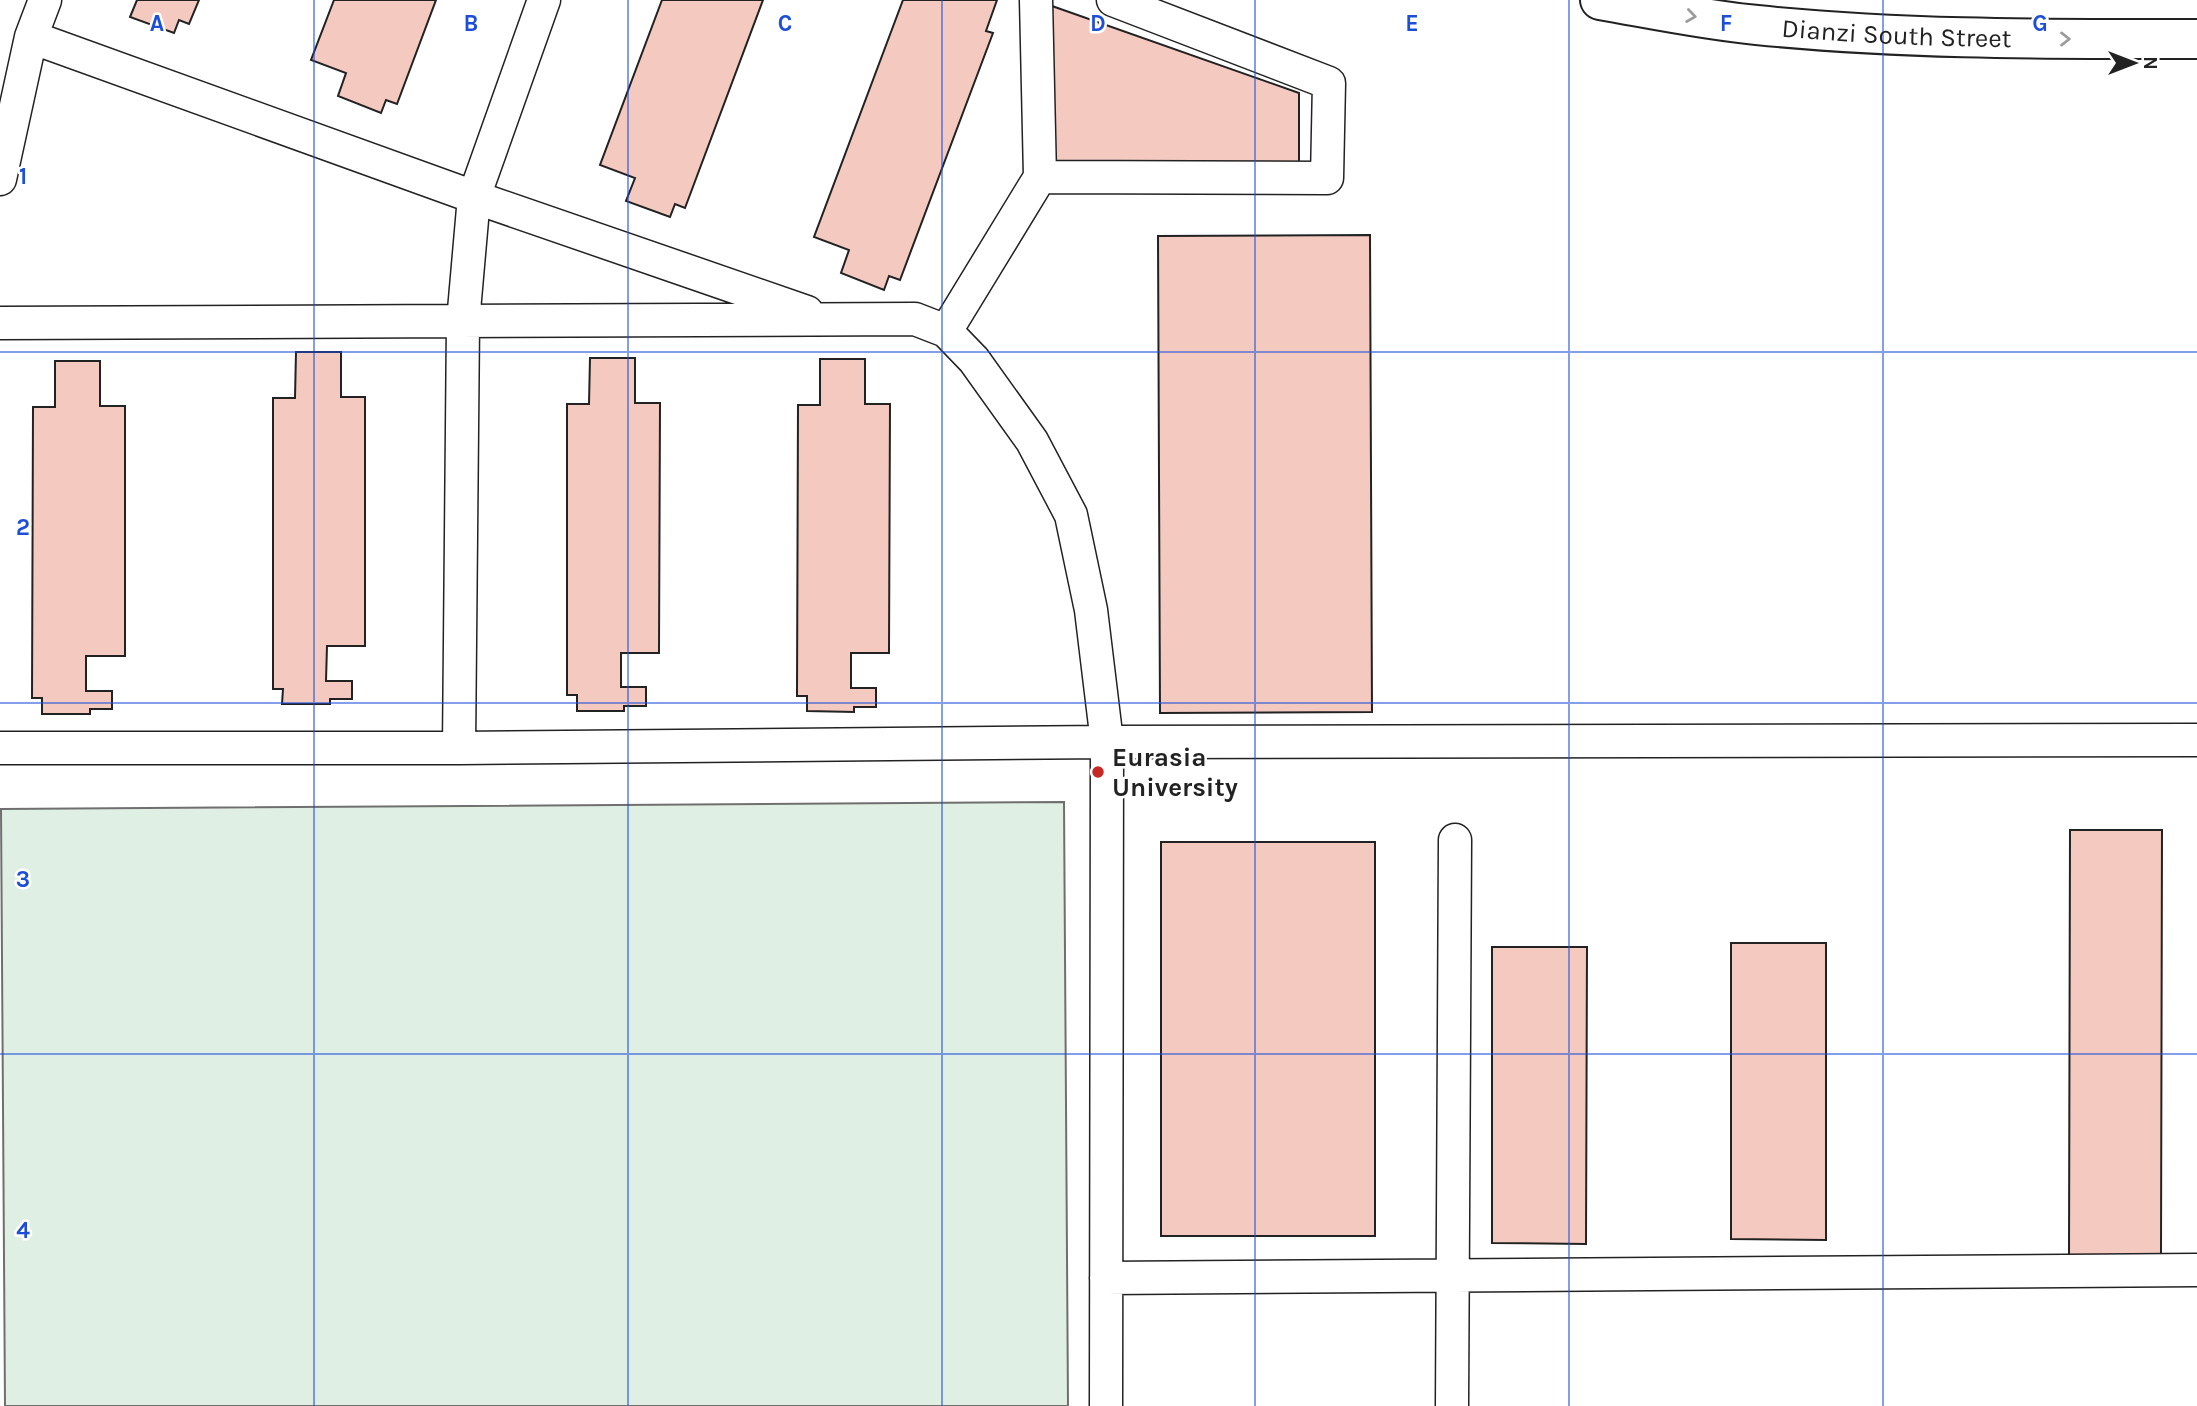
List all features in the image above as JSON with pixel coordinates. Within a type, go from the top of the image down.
[{"type":"main road","name":"Dianzi South Street","points":[[1600,0],[1687,16],[1856,33],[1991,39],[2197,39]]},
{"type":"street","points":[[0,179],[31,37],[45,0]]},
{"type":"street","points":[[459,748],[463,321],[474,197],[544,0]]},
{"type":"street","points":[[947,331],[1040,177],[1036,0]]},
{"type":"street","points":[[1040,177],[1327,178],[1329,83],[1113,0]]},
{"type":"street","points":[[31,37],[474,197],[828,320]]},
{"type":"street","points":[[0,323],[915,319],[947,331],[974,360],[1032,441],[1071,515],[1091,610],[1107,742],[1106,1406]]},
{"type":"street","points":[[0,748],[2197,740]]},
{"type":"street","points":[[1452,1406],[1455,840]]},
{"type":"street","points":[[1106,1278],[2197,1270]]},
{"type":"green space","points":[[1064,802],[1068,1406],[5,1406],[1,809]]},
{"type":"building","points":[[137,0],[199,0],[189,24],[179,20],[174,33],[130,17]]},
{"type":"building","points":[[334,0],[436,0],[397,104],[386,100],[381,113],[338,96],[346,73],[311,60]]},
{"type":"building","points":[[662,0],[763,0],[685,208],[675,204],[670,217],[626,201],[635,178],[600,165]]},
{"type":"building","points":[[903,0],[997,0],[986,31],[993,33],[900,280],[889,276],[884,290],[841,273],[849,250],[814,237]]},
{"type":"building","points":[[1052,6],[1299,93],[1299,165],[1052,165]]},
{"type":"building","points":[[1370,235],[1372,712],[1160,713],[1158,236]]},
{"type":"building","points":[[296,352],[341,352],[341,397],[365,397],[365,646],[327,646],[326,681],[352,681],[352,699],[330,699],[330,704],[282,704],[283,689],[273,689],[273,398],[295,398]]},
{"type":"building","points":[[590,358],[635,358],[635,403],[660,403],[659,653],[621,653],[621,687],[646,687],[646,706],[624,706],[624,711],[577,711],[577,695],[567,695],[567,404],[589,404]]},
{"type":"building","points":[[820,359],[865,359],[865,404],[890,404],[889,653],[851,653],[851,688],[876,688],[876,707],[854,707],[854,712],[807,711],[807,696],[797,696],[798,405],[820,405]]},
{"type":"building","points":[[55,361],[100,361],[100,406],[125,406],[125,656],[86,656],[86,691],[112,691],[112,709],[90,709],[90,714],[42,714],[42,698],[32,698],[33,407],[55,407]]},
{"type":"building","points":[[2070,830],[2162,830],[2161,1256],[2069,1256]]},
{"type":"building","points":[[1161,842],[1375,842],[1375,1236],[1161,1236]]},
{"type":"building","points":[[1731,943],[1826,943],[1826,1240],[1731,1239]]},
{"type":"building","points":[[1492,947],[1587,947],[1586,1244],[1492,1243]]},
{"type":"place","name":"Eurasia University","points":[[1098,772]]}]
